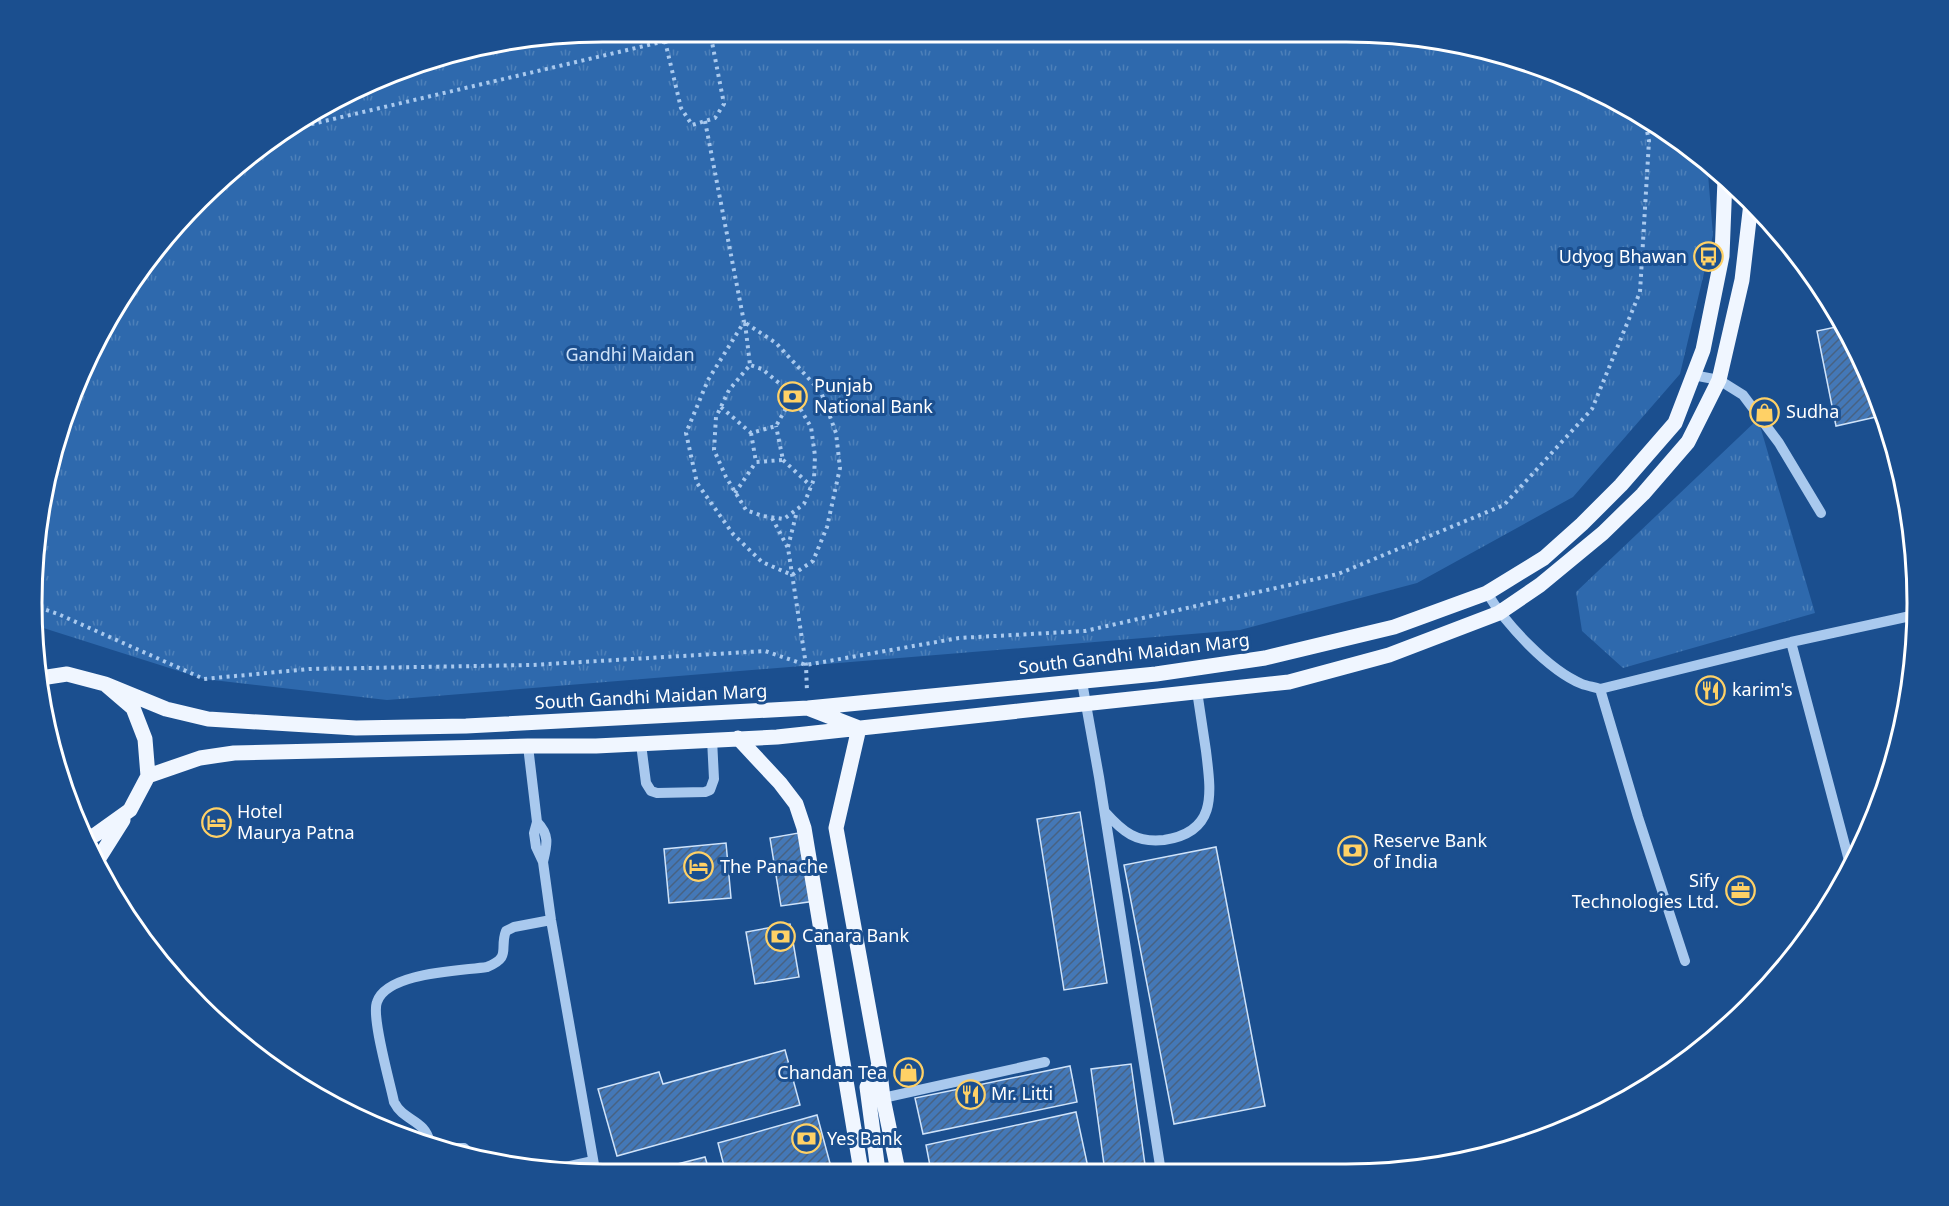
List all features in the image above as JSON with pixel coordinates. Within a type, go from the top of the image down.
[{"type":"main road","name":"South Gandhi Maidan Marg","points":[[46,668],[105,684],[166,709],[208,719],[356,728],[466,726],[808,708],[1082,682],[1265,658],[1394,627],[1487,593],[1544,558],[1621,485],[1675,423],[1703,350],[1722,256],[1725,189]]},
{"type":"main road","points":[[148,776],[200,758],[234,753],[596,746],[777,736],[1288,682],[1389,655],[1499,613],[1558,570],[1603,533],[1643,494],[1688,442],[1719,380],[1742,280],[1750,213]]},
{"type":"main road","points":[[47,677],[67,674]]},
{"type":"main road","points":[[101,853],[130,810],[148,776],[145,739],[133,708],[105,684]]},
{"type":"main road","points":[[808,708],[859,728]]},
{"type":"main road","points":[[859,728],[836,828],[897,1164]]},
{"type":"main road","points":[[738,738],[780,783],[795,804],[804,828],[859,1164]]},
{"type":"main road","points":[[93,835],[130,810]]},
{"type":"main road","points":[[844,1065],[867,1087]]},
{"type":"main road","points":[[877,1164],[867,1087],[879,1065]]},
{"type":"street","points":[[1693,375],[1719,380],[1743,395],[1799,473],[1821,513]]},
{"type":"street","points":[[1487,593],[1499,613],[1516,632],[1559,670],[1582,684],[1600,688],[1907,617]]},
{"type":"street","points":[[1791,642],[1847,854]]},
{"type":"street","points":[[1082,682],[1160,1164]]},
{"type":"street","points":[[1600,688],[1638,817],[1685,961]]},
{"type":"street","points":[[1104,811],[1120,830],[1148,842],[1179,838],[1197,827],[1208,809],[1211,787],[1197,691]]},
{"type":"street","points":[[641,744],[646,783],[651,791],[657,793],[705,792],[710,790],[714,780],[712,740]]},
{"type":"street","points":[[528,746],[537,822],[534,833],[536,847],[543,862],[594,1164]]},
{"type":"street","points":[[428,1135],[423,1126],[404,1117],[394,1101],[376,1017],[377,1002],[382,994],[395,983],[413,978],[488,967],[497,963],[503,957],[504,938],[507,931],[514,927],[551,920]]},
{"type":"street","points":[[883,1098],[1045,1062]]},
{"type":"path","points":[[311,124],[661,42]]},
{"type":"path","points":[[665,42],[681,108],[692,124],[715,118],[724,104],[712,42]]},
{"type":"path","points":[[705,121],[744,322],[750,365],[729,390],[720,407],[716,417],[714,450],[746,510],[784,519],[804,504],[814,480],[815,456],[811,427],[793,396],[762,369],[750,365]]},
{"type":"path","points":[[42,609],[204,679],[309,669],[532,665],[765,651],[806,665],[959,638],[1085,631],[1338,574],[1504,506],[1592,409],[1640,292],[1649,141],[1647,130]]},
{"type":"path","points":[[744,322],[708,380],[686,433],[697,483],[733,534],[762,562],[792,575]]},
{"type":"path","points":[[744,322],[776,343],[821,392],[836,433],[840,468],[827,527],[813,561],[792,575]]},
{"type":"path","points":[[793,396],[776,426],[783,460],[811,486]]},
{"type":"path","points":[[720,407],[751,433],[756,462],[735,493]]},
{"type":"path","points":[[751,433],[776,426]]},
{"type":"path","points":[[756,462],[783,460]]},
{"type":"path","points":[[788,548],[797,511]]},
{"type":"path","points":[[772,518],[788,548],[806,665],[808,708]]},
{"type":"green space","name":"Gandhi Maidan","points":[[566,43],[1383,43],[1455,53],[1491,61],[1561,85],[1627,117],[1688,158],[1708,174],[1713,235],[1680,374],[1573,497],[1417,583],[1240,630],[387,700],[204,679],[43,628],[43,566],[47,530],[61,458],[72,423],[85,388],[117,322],[158,261],[206,206],[261,158],[322,117],[388,85],[423,72],[494,53]]},
{"type":"green space","points":[[1758,419],[1815,613],[1623,668],[1582,631],[1576,592]]},
{"type":"building","points":[[1834,327],[1864,388],[1875,417],[1836,426],[1817,331]]},
{"type":"building","points":[[1080,812],[1107,983],[1064,990],[1037,819]]},
{"type":"building","points":[[804,832],[815,901],[781,906],[770,838]]},
{"type":"building","points":[[726,843],[731,898],[669,903],[664,849]]},
{"type":"building","points":[[1216,847],[1265,1106],[1174,1124],[1124,865]]},
{"type":"building","points":[[790,924],[799,977],[755,984],[746,932]]},
{"type":"building","points":[[785,1050],[800,1105],[617,1156],[598,1089],[659,1072],[663,1084]]},
{"type":"building","points":[[1131,1064],[1145,1164],[1104,1164],[1091,1069]]},
{"type":"building","points":[[1070,1066],[1077,1102],[923,1134],[915,1098]]},
{"type":"building","points":[[1076,1112],[1087,1164],[930,1164],[926,1145]]},
{"type":"building","points":[[817,1115],[830,1164],[723,1164],[718,1143]]},
{"type":"building","points":[[705,1157],[707,1164],[678,1164]]},
{"type":"place","name":"Udyog Bhawan","points":[[1708,257]]},
{"type":"place","name":"Punjab National Bank","points":[[793,396]]},
{"type":"place","name":"Sudha","points":[[1765,412]]},
{"type":"place","name":"karim's","points":[[1711,690]]},
{"type":"place","name":"Hotel Maurya Patna","points":[[216,822]]},
{"type":"place","name":"Reserve Bank of India","points":[[1352,851]]},
{"type":"place","name":"The Panache","points":[[699,867]]},
{"type":"place","name":"Sify Technologies Ltd.","points":[[1740,891]]},
{"type":"place","name":"Canara Bank","points":[[781,936]]},
{"type":"place","name":"Chandan Tea","points":[[908,1073]]},
{"type":"place","name":"Mr. Litti","points":[[970,1094]]},
{"type":"place","name":"Yes Bank","points":[[806,1139]]}]
